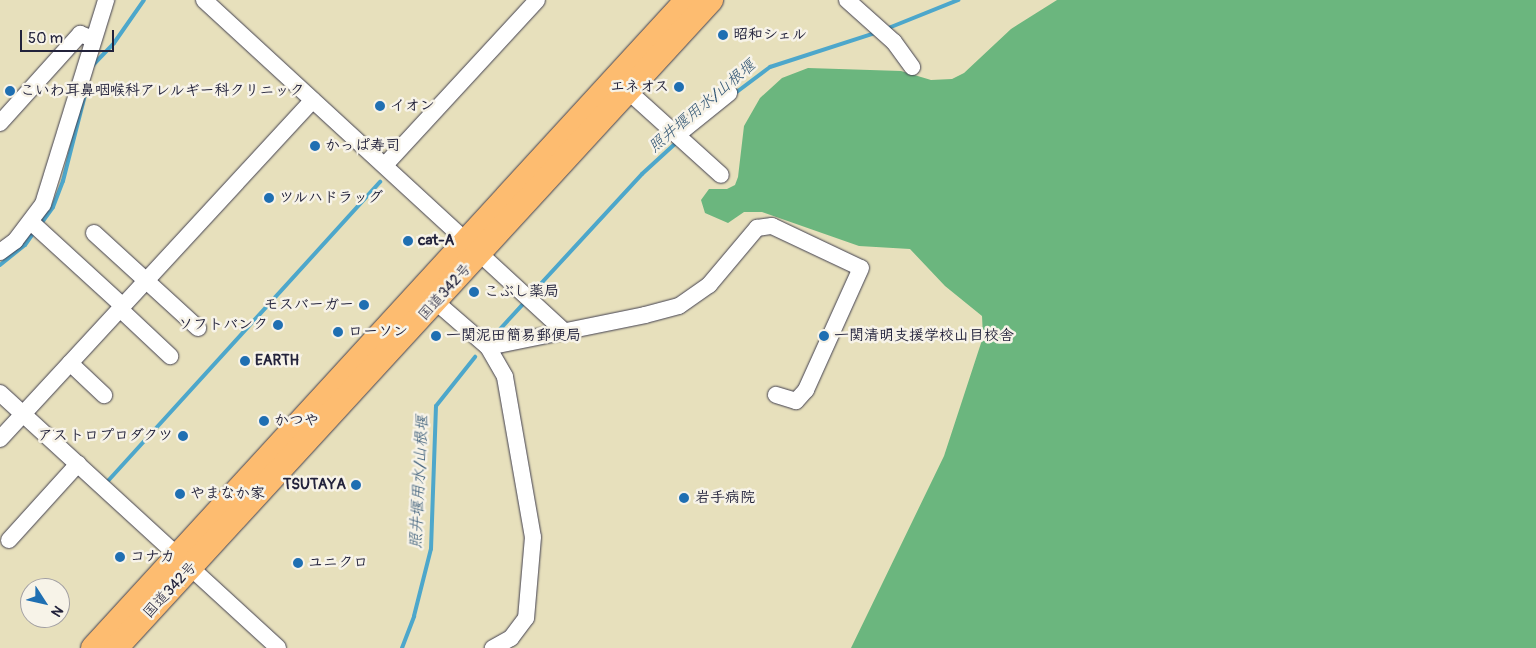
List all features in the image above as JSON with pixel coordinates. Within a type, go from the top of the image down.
[{"type":"highway","name":"国道342号","points":[[116,648],[185,561],[473,248],[687,0]]},
{"type":"highway","name":"国道342号","points":[[93,648],[185,561],[436,302],[473,248],[628,91],[711,0]]},
{"type":"street","points":[[0,252],[15,241],[43,204],[54,176],[106,0]]},
{"type":"street","points":[[204,0],[563,330]]},
{"type":"street","points":[[385,165],[537,0]]},
{"type":"street","points":[[847,0],[894,42],[912,67]]},
{"type":"street","points":[[0,123],[80,34],[93,39]]},
{"type":"street","points":[[628,91],[721,175]]},
{"type":"street","points":[[677,135],[729,93]]},
{"type":"street","points":[[0,439],[313,100]]},
{"type":"street","points":[[31,222],[170,356]]},
{"type":"street","points":[[488,347],[679,306],[709,285],[757,228],[772,226],[860,268],[806,390],[796,401],[776,395]]},
{"type":"street","points":[[94,233],[198,328]]},
{"type":"street","points":[[436,302],[488,347],[505,377],[533,537],[526,618],[510,638],[493,648]]},
{"type":"street","points":[[70,363],[104,394]]},
{"type":"street","points":[[0,393],[278,648]]},
{"type":"street","points":[[9,540],[78,464]]},
{"type":"green space","points":[[1057,0],[1536,0],[1536,648],[851,648],[944,456],[983,337],[982,316],[945,286],[910,249],[859,246],[762,212],[744,212],[728,223],[705,213],[701,200],[709,189],[727,189],[735,185],[738,177],[744,126],[760,98],[782,78],[808,68],[901,71],[931,80],[952,79],[964,73],[1011,29]]},
{"type":"waterway","points":[[93,65],[114,43],[144,0]]},
{"type":"waterway","name":"照井堰用水/山根堰","points":[[886,29],[958,0]]},
{"type":"waterway","name":"照井堰用水/山根堰","points":[[734,94],[770,67],[875,33]]},
{"type":"waterway","points":[[40,225],[53,207],[63,181],[86,91]]},
{"type":"waterway","name":"照井堰用水/山根堰","points":[[535,290],[642,174],[677,142]]},
{"type":"waterway","points":[[107,482],[380,182]]},
{"type":"waterway","points":[[0,265],[25,245],[34,232]]},
{"type":"waterway","name":"照井堰用水/山根堰","points":[[491,339],[522,305]]},
{"type":"waterway","name":"照井堰用水/山根堰","points":[[402,648],[414,616],[431,549],[436,406],[475,357]]},
{"type":"place","name":"昭和シェル","points":[[723,35]]},
{"type":"place","name":"エネオス","points":[[679,87]]},
{"type":"place","name":"こいわ耳鼻咽喉科アレルギー科クリニック","points":[[10,91]]},
{"type":"place","name":"イオン","points":[[380,106]]},
{"type":"place","name":"かっぱ寿司","points":[[315,146]]},
{"type":"place","name":"ツルハドラッグ","points":[[269,198]]},
{"type":"place","name":"cat-A","points":[[408,241]]},
{"type":"place","name":"こぶし薬局","points":[[474,292]]},
{"type":"place","name":"モスバーガー","points":[[364,305]]},
{"type":"place","name":"ソフトバンク","points":[[278,325]]},
{"type":"place","name":"ローソン","points":[[338,332]]},
{"type":"place","name":"一関泥田簡易郵便局","points":[[436,336]]},
{"type":"place","name":"一関清明支援学校山目校舎","points":[[824,336]]},
{"type":"place","name":"EARTH","points":[[245,361]]},
{"type":"place","name":"かつや","points":[[264,421]]},
{"type":"place","name":"アストロプロダクツ","points":[[183,436]]},
{"type":"place","name":"TSUTAYA","points":[[356,485]]},
{"type":"place","name":"やまなか家","points":[[180,494]]},
{"type":"place","name":"岩手病院","points":[[684,498]]},
{"type":"place","name":"コナカ","points":[[120,557]]},
{"type":"place","name":"ユニクロ","points":[[298,563]]}]
